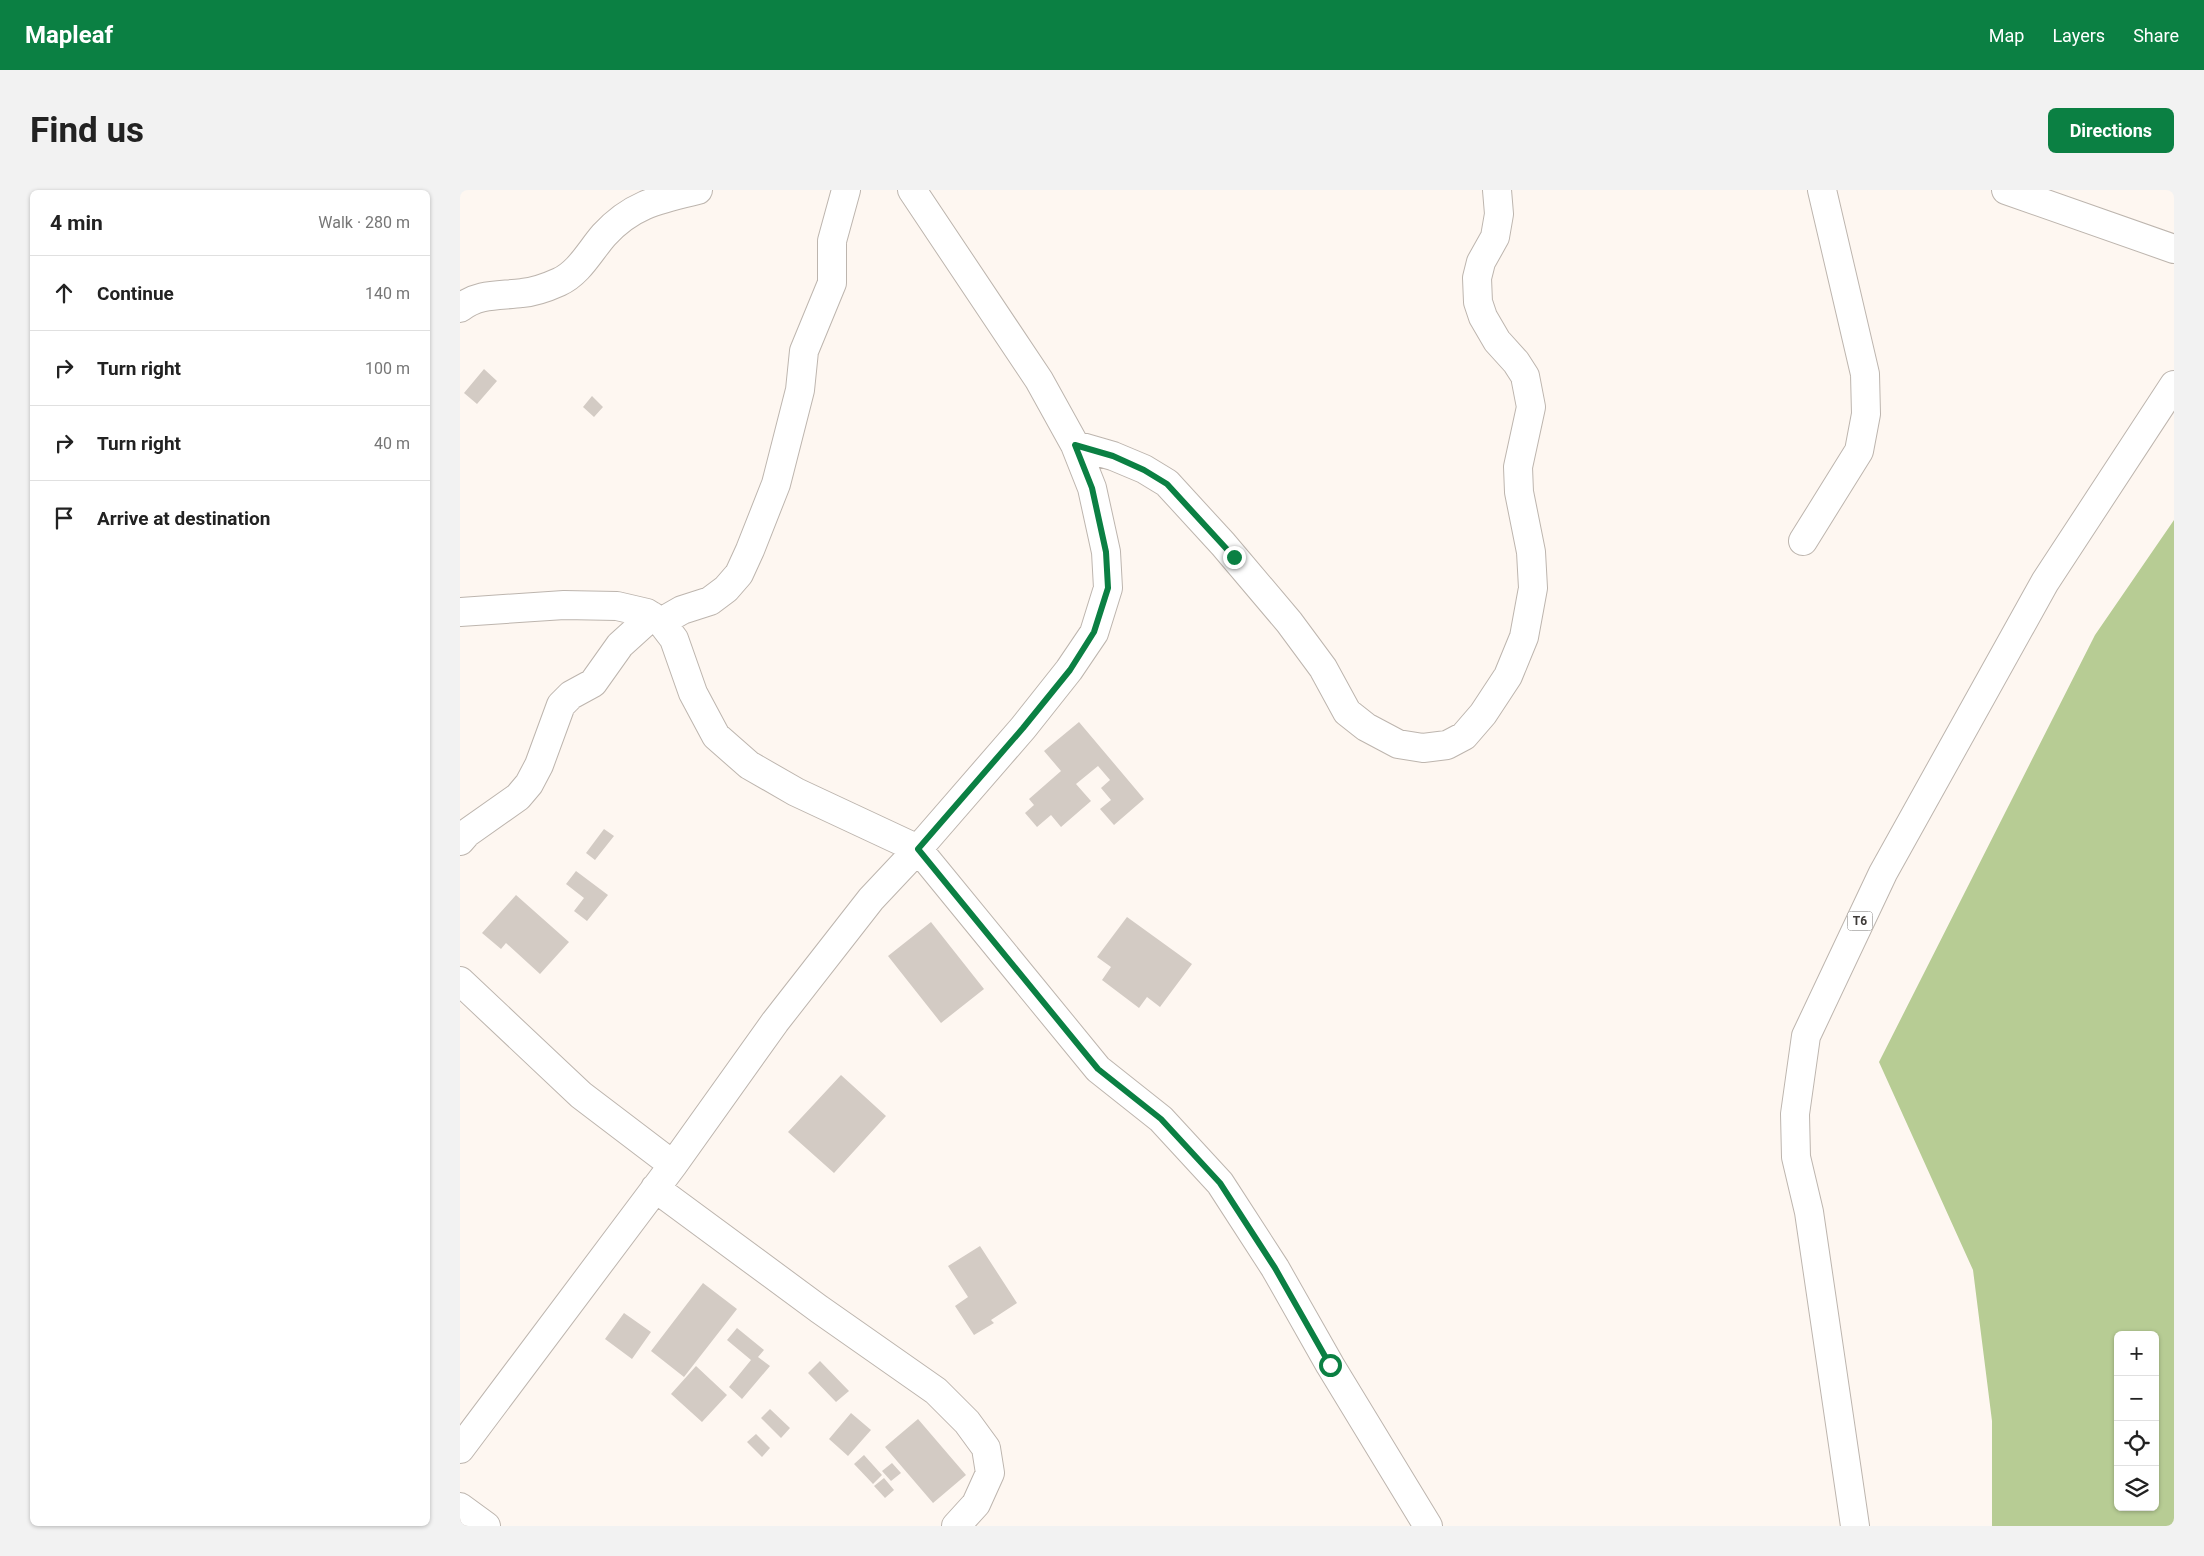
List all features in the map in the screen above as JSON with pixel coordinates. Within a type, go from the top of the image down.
[{"type":"main road","points":[[460,308],[484,296],[524,293],[560,282],[577,268],[605,234],[633,209],[663,198],[698,190]]},
{"type":"main road","points":[[460,841],[467,833],[518,797],[529,784],[539,765],[561,705],[571,696],[593,683],[620,645],[657,619],[710,601],[726,589],[739,574],[776,484],[800,390],[804,351],[832,283],[832,241],[846,190]]},
{"type":"main road","points":[[460,1449],[673,1165],[774,1022],[871,899],[918,849],[1023,728],[1070,670],[1094,632],[1108,588],[1106,552],[1092,488],[1075,445],[1039,380],[912,190]]},
{"type":"main road","points":[[1075,445],[1113,456],[1144,470],[1167,484],[1223,544],[1289,622],[1323,668],[1347,712],[1366,727],[1398,744],[1423,748],[1447,745],[1464,736],[1482,714],[1508,676],[1524,637],[1533,588],[1531,552],[1519,492],[1518,467],[1531,407],[1525,376],[1516,362],[1497,342],[1483,317],[1478,302],[1477,278],[1481,262],[1495,236],[1499,214],[1497,190]]},
{"type":"main road","points":[[1803,540],[1859,451],[1866,414],[1865,374],[1822,190]]},
{"type":"main road","points":[[2006,190],[2174,249]]},
{"type":"main road","name":"T6","points":[[1855,1526],[1809,1212],[1796,1157],[1795,1114],[1806,1036],[1883,873],[2045,582],[2174,385]]},
{"type":"main road","points":[[460,612],[564,604],[608,605],[632,609],[657,619],[674,639],[693,693],[716,736],[749,765],[796,792],[918,849],[1098,1069],[1161,1119],[1220,1183],[1275,1268],[1330,1365],[1428,1526]]},
{"type":"main road","points":[[460,981],[581,1095],[673,1165]]},
{"type":"main road","points":[[655,1188],[819,1309],[936,1391],[967,1422],[986,1448],[990,1473],[976,1504],[956,1526]]},
{"type":"main road","points":[[460,1507],[486,1526]]},
{"type":"green space","points":[[2174,520],[2174,1526],[1992,1526],[1992,1421],[1973,1270],[1879,1062],[2095,635]]},
{"type":"building","points":[[484,369],[497,381],[477,404],[464,393]]},
{"type":"building","points":[[592,396],[603,407],[594,417],[583,407]]},
{"type":"building","points":[[1079,722],[1144,799],[1114,825],[1100,809],[1111,800],[1101,788],[1110,780],[1098,766],[1076,784],[1091,801],[1061,827],[1051,815],[1037,827],[1025,813],[1034,805],[1029,799],[1061,771],[1044,751]]},
{"type":"building","points":[[604,829],[614,836],[595,860],[586,853]]},
{"type":"building","points":[[576,871],[608,895],[587,921],[574,911],[584,898],[566,884]]},
{"type":"building","points":[[516,895],[569,942],[540,974],[506,943],[501,949],[482,933]]},
{"type":"building","points":[[1127,917],[1192,964],[1160,1007],[1147,997],[1139,1008],[1102,980],[1111,967],[1097,957]]},
{"type":"building","points":[[931,922],[984,989],[941,1023],[888,956]]},
{"type":"building","points":[[841,1075],[886,1116],[834,1173],[788,1132]]},
{"type":"building","points":[[980,1246],[1017,1303],[991,1320],[994,1323],[974,1335],[955,1306],[968,1297],[948,1266]]},
{"type":"building","points":[[703,1283],[737,1309],[684,1377],[651,1351]]},
{"type":"building","points":[[624,1313],[651,1332],[632,1359],[605,1339]]},
{"type":"building","points":[[737,1328],[764,1350],[758,1357],[770,1366],[742,1399],[729,1387],[751,1360],[727,1340]]},
{"type":"building","points":[[820,1361],[849,1391],[836,1402],[808,1373]]},
{"type":"building","points":[[696,1366],[727,1395],[702,1422],[671,1394]]},
{"type":"building","points":[[770,1409],[790,1428],[781,1438],[761,1418]]},
{"type":"building","points":[[851,1413],[871,1430],[848,1456],[829,1439]]},
{"type":"building","points":[[918,1419],[966,1475],[933,1503],[885,1447]]},
{"type":"building","points":[[756,1434],[770,1448],[762,1457],[747,1442]]},
{"type":"building","points":[[864,1455],[882,1475],[873,1484],[854,1464]]},
{"type":"building","points":[[892,1463],[901,1473],[891,1481],[882,1471]]},
{"type":"building","points":[[884,1478],[894,1490],[885,1498],[874,1486]]},
{"type":"route","points":[[1234,557],[1167,484],[1144,470],[1113,456],[1075,445],[1092,488],[1106,552],[1108,588],[1094,632],[1070,670],[1023,728],[918,849],[1098,1069],[1161,1119],[1220,1183],[1275,1268],[1330,1365]]}]
